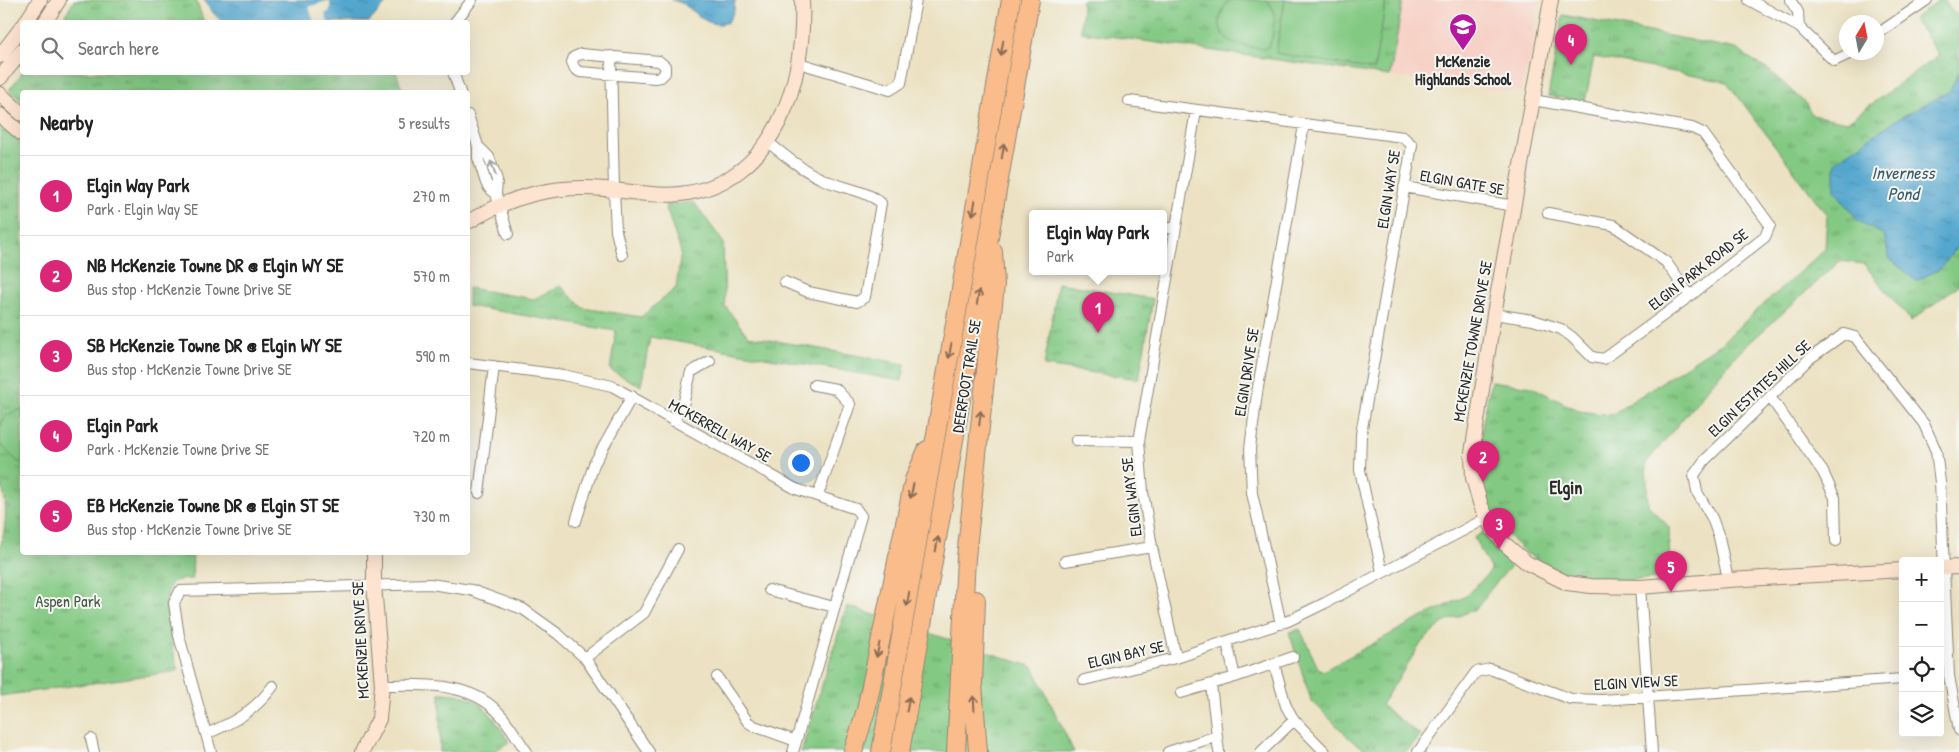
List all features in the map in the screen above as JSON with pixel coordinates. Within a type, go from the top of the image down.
[{"type":"highway","name":"DEERFOOT TRAIL SE","points":[[900,752],[957,432],[1030,0]]},
{"type":"highway","name":"DEERFOOT TRAIL SE","points":[[881,752],[1007,5]]},
{"type":"highway","points":[[956,752],[966,558],[974,467],[995,285],[992,216]]},
{"type":"highway","points":[[853,752],[866,710],[915,475],[936,430]]},
{"type":"highway","points":[[974,467],[980,482],[973,685],[978,752]]},
{"type":"street","points":[[27,20],[40,0]]},
{"type":"street","points":[[46,20],[59,0]]},
{"type":"street","points":[[457,20],[472,0]]},
{"type":"street","points":[[470,220],[498,199],[557,189],[590,188],[669,195],[708,188],[726,180],[743,168],[768,142],[784,111],[799,63],[804,26],[802,0]]},
{"type":"street","points":[[799,63],[890,90],[902,83],[916,0]]},
{"type":"street","name":"MCKENZIE TOWNE DRIVE SE","points":[[1551,0],[1494,314],[1472,453],[1473,478],[1481,506],[1487,518],[1505,544],[1521,558],[1567,583],[1591,586],[1640,587],[1899,570]]},
{"type":"street","points":[[1749,0],[1799,27],[1834,61],[1839,58]]},
{"type":"street","points":[[1790,0],[1798,12],[1799,27]]},
{"type":"street","points":[[1884,29],[1926,0]]},
{"type":"street","points":[[0,56],[20,30]]},
{"type":"street","points":[[0,78],[20,53]]},
{"type":"street","points":[[580,54],[611,56],[655,60],[663,63],[665,68],[664,74],[659,78],[578,71],[572,62],[573,58],[580,54]]},
{"type":"street","points":[[611,56],[616,231],[622,255]]},
{"type":"street","points":[[453,75],[459,90]]},
{"type":"street","points":[[0,94],[20,112]]},
{"type":"street","name":"ELGIN PARK ROAD SE","points":[[1494,314],[1533,320],[1561,330],[1572,337],[1592,357],[1604,359],[1690,296],[1765,237],[1770,225],[1703,133],[1692,128],[1533,100]]},
{"type":"street","name":"ELGIN WAY SE","points":[[1129,101],[1403,137],[1412,146],[1361,434],[1360,470],[1382,572]]},
{"type":"street","name":"ELGIN WAY SE","points":[[1176,658],[1152,546],[1143,492],[1140,441],[1196,111]]},
{"type":"street","points":[[0,115],[20,132]]},
{"type":"street","points":[[470,121],[478,146],[487,154],[498,183],[498,199],[508,234]]},
{"type":"street","name":"ELGIN DRIVE SE","points":[[1281,624],[1252,493],[1250,449],[1260,376],[1304,125]]},
{"type":"street","points":[[768,142],[811,174],[840,186],[874,196],[881,203],[865,297],[857,302],[808,292],[785,282]]},
{"type":"street","name":"ELGIN GATE SE","points":[[1404,187],[1514,206]]},
{"type":"street","points":[[1548,213],[1613,225],[1666,262],[1690,296]]},
{"type":"street","points":[[1167,228],[1175,229]]},
{"type":"street","name":"ELGIN ESTATES HILL SE","points":[[1728,580],[1719,536],[1712,518],[1697,492],[1694,475],[1704,461],[1809,359],[1844,334],[1855,337],[1924,424],[1936,451],[1940,482],[1942,557]]},
{"type":"street","points":[[673,421],[683,405],[691,372],[710,361]]},
{"type":"street","name":"MCKERRELL WAY SE","points":[[470,363],[563,375],[612,386],[796,489],[856,509],[861,516],[793,752]]},
{"type":"street","points":[[479,493],[494,366]]},
{"type":"street","points":[[814,385],[836,389],[850,404],[818,496]]},
{"type":"street","points":[[576,522],[595,460],[632,396]]},
{"type":"street","points":[[1770,397],[1823,472],[1835,498],[1836,541]]},
{"type":"street","points":[[1076,440],[1140,441]]},
{"type":"street","points":[[1176,658],[1281,624],[1487,518]]},
{"type":"street","points":[[1064,561],[1152,546]]},
{"type":"street","points":[[585,658],[644,613],[678,549]]},
{"type":"street","name":"MCKENZIE DRIVE SE","points":[[362,752],[379,720],[382,685],[374,584],[374,555]]},
{"type":"street","points":[[1944,568],[1959,567]]},
{"type":"street","points":[[211,752],[179,636],[174,603],[180,591],[374,584],[430,584],[480,594],[523,609],[558,634],[585,658],[649,752]]},
{"type":"street","points":[[1640,587],[1652,752]]},
{"type":"street","points":[[769,590],[834,607]]},
{"type":"street","points":[[1943,602],[1943,647]]},
{"type":"street","points":[[1227,642],[1236,678]]},
{"type":"street","points":[[1182,693],[1236,678],[1293,657]]},
{"type":"street","name":"ELGIN BAY SE","points":[[1084,680],[1176,658]]},
{"type":"street","points":[[1274,664],[1286,706],[1294,720],[1325,752]]},
{"type":"street","name":"ELGIN VIEW SE","points":[[1418,752],[1476,672],[1481,670],[1490,669],[1571,699],[1602,700],[1899,679]]},
{"type":"street","points":[[1944,676],[1959,730]]},
{"type":"street","points":[[716,677],[748,722],[754,726],[796,741]]},
{"type":"street","points":[[382,685],[432,685],[460,689],[485,700],[498,712],[527,752]]},
{"type":"street","points":[[1211,685],[1219,752]]},
{"type":"street","points":[[206,734],[245,715],[263,700],[273,686]]},
{"type":"street","points":[[1261,752],[1294,720]]},
{"type":"street","points":[[1168,752],[1217,736]]},
{"type":"street","points":[[91,740],[94,752]]},
{"type":"shaded area","name":"McKenzie Highlands School","points":[[1403,0],[1540,0],[1528,68],[1524,75],[1521,93],[1390,76]]},
{"type":"green space","points":[[74,0],[196,0],[203,20],[63,20]]},
{"type":"green space","points":[[1082,0],[1403,0],[1390,76],[1081,32]]},
{"type":"green space","points":[[1230,0],[1266,0],[1273,10],[1274,16],[1274,27],[1270,45],[1264,49],[1228,40],[1221,29],[1220,18],[1223,9]]},
{"type":"green space","points":[[1285,0],[1386,0],[1374,70],[1276,53]]},
{"type":"green space","points":[[1939,0],[1943,0],[1959,18],[1959,285],[1911,321],[1864,264],[1840,261],[1735,356],[1646,463],[1648,505],[1669,527],[1670,577],[1618,581],[1587,580],[1567,575],[1548,567],[1530,555],[1514,542],[1501,525],[1490,507],[1483,488],[1480,467],[1480,445],[1491,381],[1532,387],[1579,411],[1611,415],[1720,344],[1825,249],[1827,215],[1727,82],[1594,57],[1585,102],[1548,96],[1563,15],[1736,49],[1771,72],[1806,104],[1812,115],[1847,122],[1939,55],[1913,19]]},
{"type":"green space","points":[[21,75],[397,75],[402,90],[20,90],[20,100],[9,90]]},
{"type":"green space","name":"Aspen Park","points":[[0,123],[20,141],[20,555],[193,555],[192,579],[173,582],[169,588],[167,598],[168,624],[178,671],[0,696],[0,548],[4,532],[6,507],[0,482]]},
{"type":"green space","points":[[694,202],[723,242],[725,306],[748,336],[905,364],[902,381],[650,337],[641,386],[610,370],[616,331],[470,306],[470,288],[534,299],[561,286],[583,308],[641,317],[676,288],[681,252],[665,205]]},
{"type":"green space","points":[[1058,283],[1153,299],[1139,379],[1044,366]]},
{"type":"green space","points":[[20,410],[20,462],[0,444],[1,424],[9,414]]},
{"type":"green space","points":[[1484,532],[1492,545],[1511,566],[1489,591],[1482,603],[1475,609],[1443,623],[1422,642],[1381,705],[1421,736],[1406,752],[1368,752],[1351,740],[1311,700],[1289,632],[1300,629],[1318,668],[1323,671],[1409,624],[1468,595],[1491,570],[1474,538]]},
{"type":"green space","points":[[847,606],[1033,667],[1074,752],[801,752]]},
{"type":"green space","points":[[440,693],[465,696],[474,700],[496,721],[509,742],[493,752],[440,752]]},
{"type":"water","points":[[204,0],[389,0],[371,20],[221,20]]},
{"type":"water","points":[[672,0],[735,0],[734,11],[728,22],[715,24],[704,19],[683,4]]},
{"type":"water","name":"Inverness Pond","points":[[1959,72],[1959,245],[1940,269],[1916,281],[1889,258],[1884,235],[1858,221],[1835,190],[1835,162],[1894,121],[1950,91]]},
{"type":"pier","points":[[330,0],[330,11],[325,14],[327,20],[313,20],[309,7]]},
{"type":"place","name":"McKenzie Highlands School","points":[[1463,51]]},
{"type":"place","name":"Elgin Park","points":[[1571,65]]},
{"type":"place","name":"Elgin Way Park","points":[[1098,333]]},
{"type":"place","name":"NB McKenzie Towne DR @ Elgin WY SE","points":[[1483,482]]},
{"type":"place","name":"SB McKenzie Towne DR @ Elgin WY SE","points":[[1499,549]]},
{"type":"place","name":"EB McKenzie Towne DR @ Elgin ST SE","points":[[1671,592]]},
{"type":"district","name":"Elgin","points":[[1566,487]]}]
